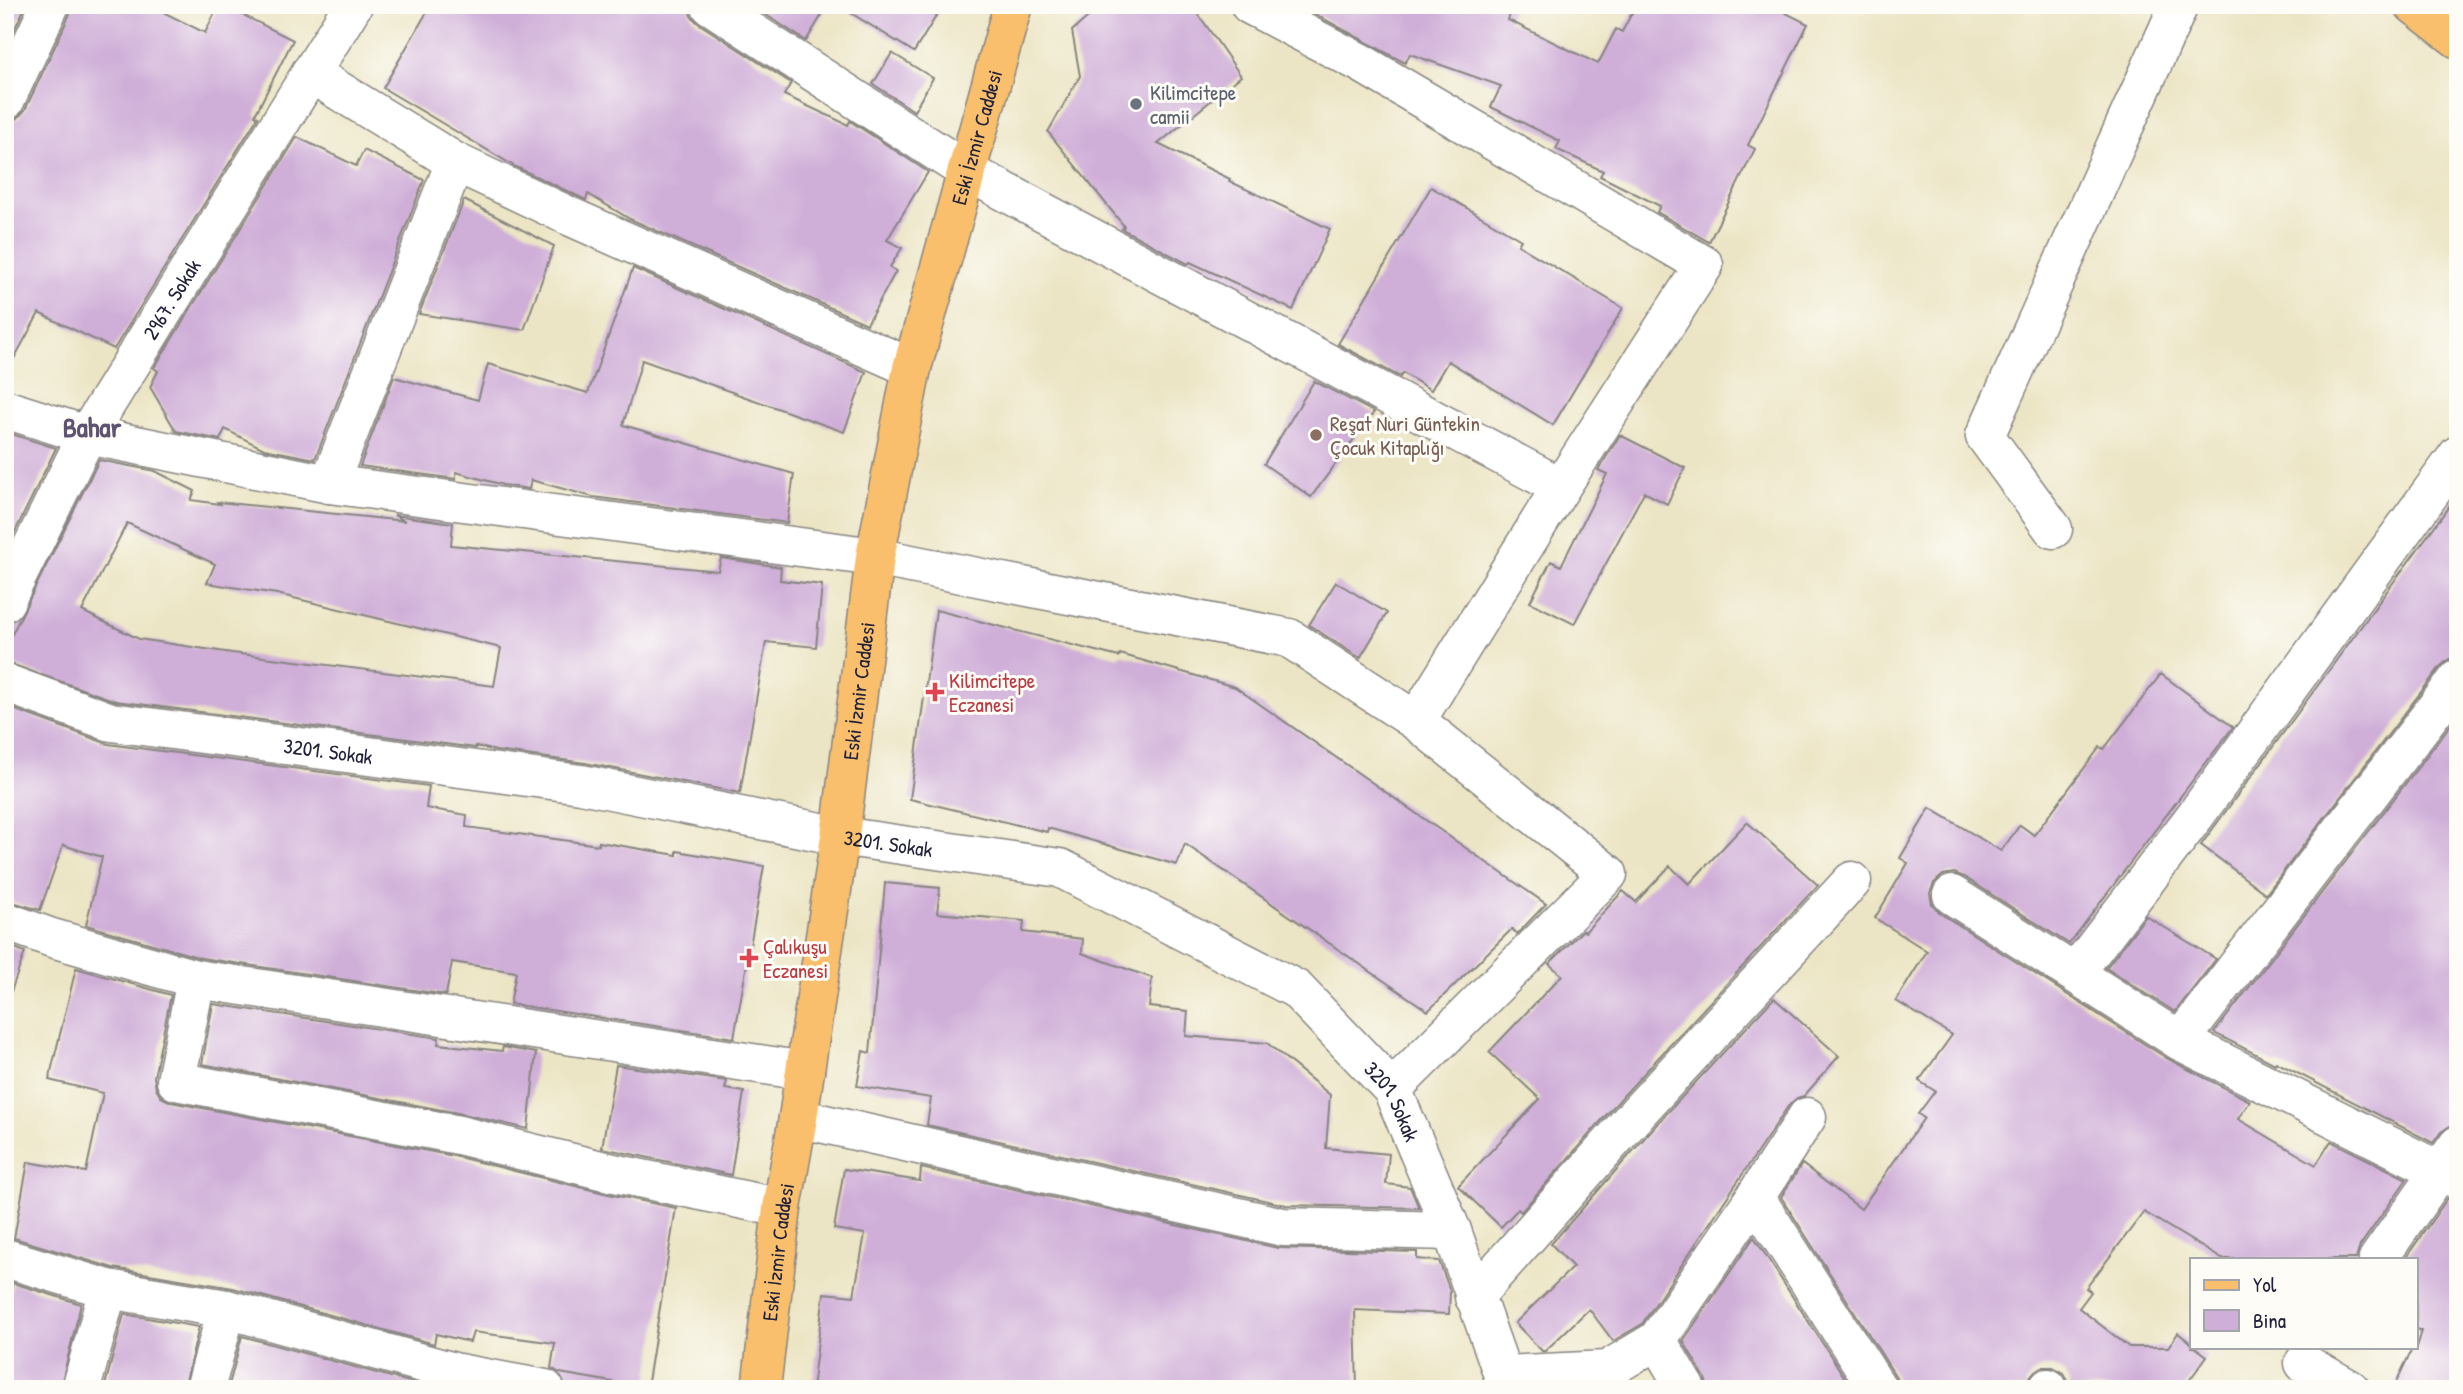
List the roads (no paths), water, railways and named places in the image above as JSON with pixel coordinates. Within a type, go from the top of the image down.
[{"type":"main road","name":"Eski İzmir Caddesi","points":[[761,1389],[782,1208],[840,836],[875,557],[912,368],[1013,5]]},
{"type":"main road","points":[[2414,5],[2458,39]]},
{"type":"street","points":[[5,101],[50,5]]},
{"type":"street","name":"2967. Sokak","points":[[5,601],[86,435],[353,5]]},
{"type":"street","points":[[710,5],[968,172],[1561,487]]},
{"type":"street","points":[[1250,5],[1361,63],[1704,265],[1561,487],[1416,721]]},
{"type":"street","points":[[2053,529],[1985,436],[2179,5]]},
{"type":"street","points":[[310,74],[455,162],[569,216],[912,368]]},
{"type":"street","points":[[329,484],[455,162]]},
{"type":"street","points":[[5,409],[86,435],[329,484],[875,557],[1289,638],[1416,721],[1608,874],[1392,1089]]},
{"type":"street","points":[[2075,973],[2195,816],[2458,455]]},
{"type":"street","points":[[2180,1041],[2458,679]]},
{"type":"street","name":"3201. Sokak","points":[[5,683],[111,722],[582,783],[840,836],[1060,868],[1296,989],[1392,1089],[1452,1231],[1504,1382]]},
{"type":"street","points":[[1474,1297],[1639,1111],[1852,881]]},
{"type":"street","points":[[1952,895],[2180,1041],[2452,1165],[2379,1258]]},
{"type":"street","points":[[5,921],[52,938],[196,979],[805,1071]]},
{"type":"street","points":[[196,979],[176,1081],[459,1135],[610,1172],[782,1208]]},
{"type":"street","points":[[1504,1382],[1607,1370],[1657,1340],[1807,1117]]},
{"type":"street","points":[[798,1118],[1283,1227],[1452,1231]]},
{"type":"street","points":[[1755,1197],[1878,1389]]},
{"type":"street","points":[[5,1258],[108,1289],[227,1309],[456,1381],[545,1389]]},
{"type":"street","points":[[81,1389],[108,1289]]},
{"type":"street","points":[[205,1389],[227,1309]]},
{"type":"street","points":[[1657,1340],[1686,1389]]},
{"type":"street","points":[[2303,1366],[2350,1389]]},
{"type":"place","name":"Kilimcitepe camii","points":[[1136,104]]},
{"type":"place","name":"Reşat Nuri Güntekin Çocuk Kitaplığı","points":[[1316,435]]},
{"type":"place","name":"Kilimcitepe Eczanesi","points":[[935,692]]},
{"type":"place","name":"Çalıkuşu Eczanesi","points":[[749,958]]},
{"type":"district","name":"Bahar","points":[[92,427]]}]
